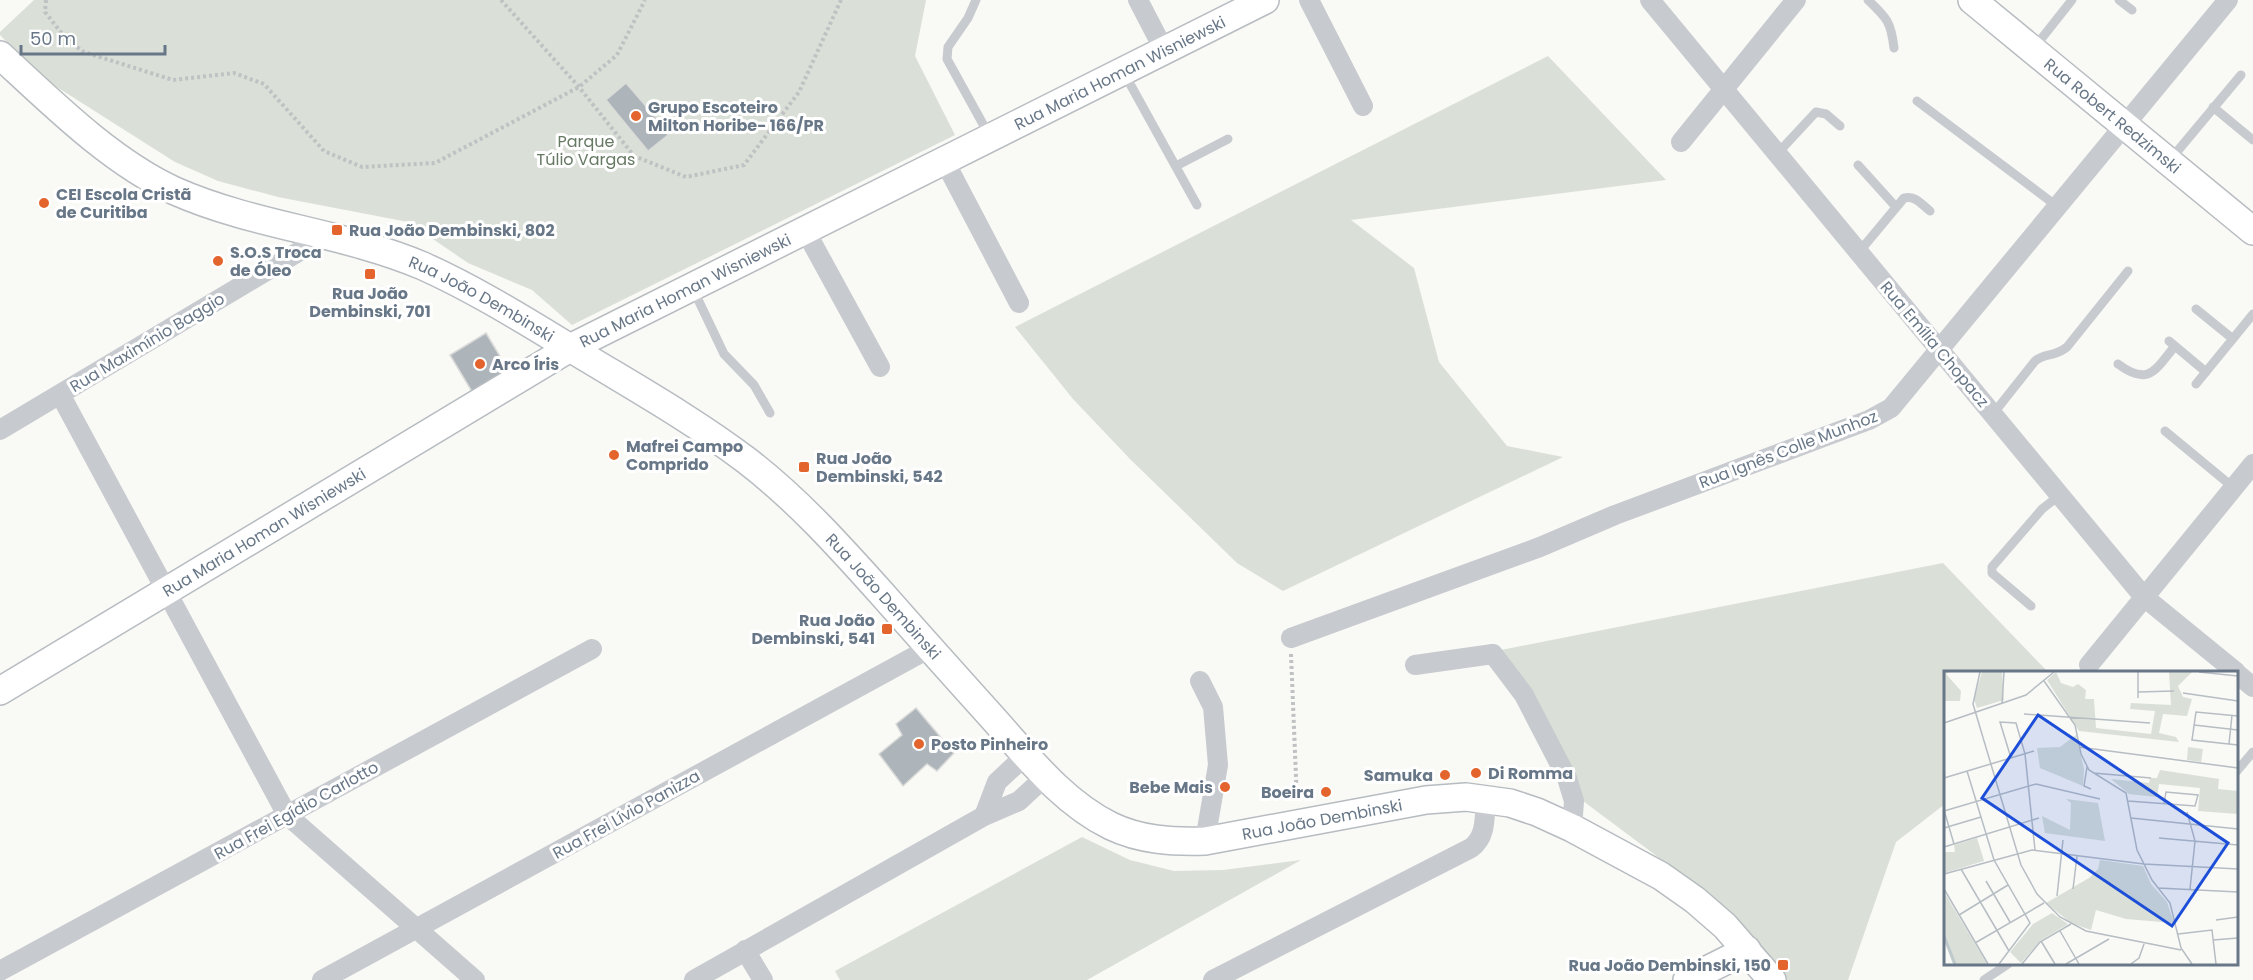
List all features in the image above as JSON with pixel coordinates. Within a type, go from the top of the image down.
[{"type":"main road","name":"Rua Maria Homan Wisniewski","points":[[0,691],[570,348],[1265,0]]},
{"type":"main road","name":"Rua Robert Redzimski","points":[[1972,0],[2253,231]]},
{"type":"main road","name":"Rua João Dembinski","points":[[0,55],[73,121],[148,176],[174,190],[205,202],[378,250],[421,265],[489,299],[695,425],[747,460],[780,488],[841,548],[1046,776],[1067,797],[1113,827],[1142,837],[1174,842],[1205,841],[1426,800],[1466,797],[1510,803],[1572,828],[1661,876],[1695,900],[1725,926],[1772,980]]},
{"type":"main road","points":[[1687,980],[1747,950]]},
{"type":"street","points":[[1138,0],[1164,51]]},
{"type":"street","points":[[1309,0],[1363,106]]},
{"type":"street","name":"Rua Emília Chopacz","points":[[1650,0],[2145,597],[2234,671]]},
{"type":"street","points":[[1681,142],[1796,0]]},
{"type":"street","name":"Rua Ignês Colle Munhoz","points":[[1291,638],[1869,420],[1891,408],[1900,400],[2228,0]]},
{"type":"street","points":[[944,160],[1018,303]]},
{"type":"street","points":[[805,230],[880,367]]},
{"type":"street","name":"Rua Maximínio Baggio","points":[[0,430],[325,236]]},
{"type":"street","points":[[60,394],[286,815],[475,980]]},
{"type":"street","points":[[2089,665],[2242,486],[2253,465]]},
{"type":"street","name":"Rua Frei Lívio Panizza","points":[[322,980],[930,648]]},
{"type":"street","name":"Rua Frei Egídio Carlotto","points":[[0,970],[592,649]]},
{"type":"street","points":[[1414,665],[1493,654],[1524,695],[1567,778],[1574,801],[1572,828]]},
{"type":"street","name":"Rua Emília Chopacz","points":[[2238,675],[2253,687]]},
{"type":"street","points":[[1200,681],[1213,707],[1218,765],[1205,841]]},
{"type":"street","points":[[984,816],[997,782],[1026,755]]},
{"type":"street","points":[[694,980],[984,816],[1018,801],[1046,776]]},
{"type":"street","points":[[1213,980],[1471,848],[1483,835],[1486,799]]},
{"type":"street","points":[[745,950],[763,980]]},
{"type":"lane","points":[[976,0],[968,18],[948,47],[947,59],[990,137]]},
{"type":"lane","points":[[1868,0],[1891,25],[1894,48]]},
{"type":"lane","points":[[2033,50],[2072,0]]},
{"type":"lane","points":[[2119,0],[2132,10]]},
{"type":"lane","points":[[1123,71],[1197,205]]},
{"type":"lane","points":[[2168,162],[2241,75]]},
{"type":"lane","points":[[1917,101],[2058,207]]},
{"type":"lane","points":[[2213,107],[2253,140]]},
{"type":"lane","points":[[1778,154],[1816,112],[1826,114],[1840,126]]},
{"type":"lane","points":[[1176,166],[1228,139]]},
{"type":"lane","points":[[1858,165],[1896,207]]},
{"type":"lane","points":[[1859,252],[1905,198],[1910,197],[1930,211]]},
{"type":"lane","points":[[1993,414],[2040,357],[2059,354],[2067,347],[2128,271]]},
{"type":"lane","points":[[692,286],[724,354],[754,385],[770,413]]},
{"type":"lane","points":[[2196,309],[2233,339]]},
{"type":"lane","points":[[2196,384],[2253,314]]},
{"type":"lane","points":[[2118,364],[2132,374],[2144,375],[2155,370],[2172,344],[2206,372]]},
{"type":"lane","points":[[2165,431],[2242,486]]},
{"type":"lane","points":[[2031,606],[1997,579],[1992,573],[1992,567],[2042,509],[2060,495]]},
{"type":"lane","points":[[2238,770],[2253,752]]},
{"type":"lane","points":[[1984,980],[2005,965]]},
{"type":"path","points":[[46,0],[45,12],[67,40],[84,52],[173,80],[234,73],[264,84],[324,151],[362,167],[435,163],[579,87],[617,55],[645,0]]},
{"type":"path","points":[[501,0],[579,87],[634,156],[686,177],[744,165],[799,92],[841,0]]},
{"type":"path","points":[[1291,638],[1298,825]]},
{"type":"green space","name":"Parque Túlio Vargas","points":[[34,0],[926,0],[915,56],[955,135],[572,325],[532,290],[468,263],[408,222],[278,197],[218,181],[175,162],[41,77],[0,35],[0,32]]},
{"type":"green space","points":[[1548,56],[1666,180],[1351,220],[1414,268],[1439,362],[1507,446],[1563,457],[1283,591],[1237,563],[1130,459],[1073,399],[1015,327]]},
{"type":"green space","points":[[1943,563],[2047,671],[1944,671],[1944,805],[1896,842],[1848,980],[1786,980],[1707,899],[1654,854],[1579,798],[1501,650]]},
{"type":"green space","points":[[1082,837],[1130,860],[1174,871],[1223,870],[1301,860],[1087,980],[840,980],[835,971]]},
{"type":"building","name":"Grupo Escoteiro Milton Horibe- 166/PR","points":[[626,83],[668,135],[648,151],[606,100]]},
{"type":"building","name":"Arco Íris","points":[[486,333],[510,373],[474,395],[450,355]]},
{"type":"building","name":"Posto Pinheiro","points":[[916,708],[954,753],[937,771],[927,764],[903,786],[879,754],[902,735],[896,724]]},
{"type":"place","name":"Grupo Escoteiro Milton Horibe- 166/PR","points":[[636,116]]},
{"type":"place","name":"CEI Escola Cristã de Curitiba","points":[[44,203]]},
{"type":"place","name":"Rua João Dembinski, 802","points":[[337,230]]},
{"type":"place","name":"S.O.S Troca de Óleo","points":[[218,261]]},
{"type":"place","name":"Rua João Dembinski, 701","points":[[370,274]]},
{"type":"place","name":"Arco Íris","points":[[480,364]]},
{"type":"place","name":"Mafrei Campo Comprido","points":[[614,455]]},
{"type":"place","name":"Rua João Dembinski, 542","points":[[804,467]]},
{"type":"place","name":"Rua João Dembinski, 541","points":[[887,629]]},
{"type":"place","name":"Posto Pinheiro","points":[[919,744]]},
{"type":"place","name":"Di Romma","points":[[1476,773]]},
{"type":"place","name":"Samuka","points":[[1445,775]]},
{"type":"place","name":"Bebe Mais","points":[[1225,787]]},
{"type":"place","name":"Boeira","points":[[1326,792]]},
{"type":"place","name":"Rua João Dembinski, 150","points":[[1783,965]]}]
